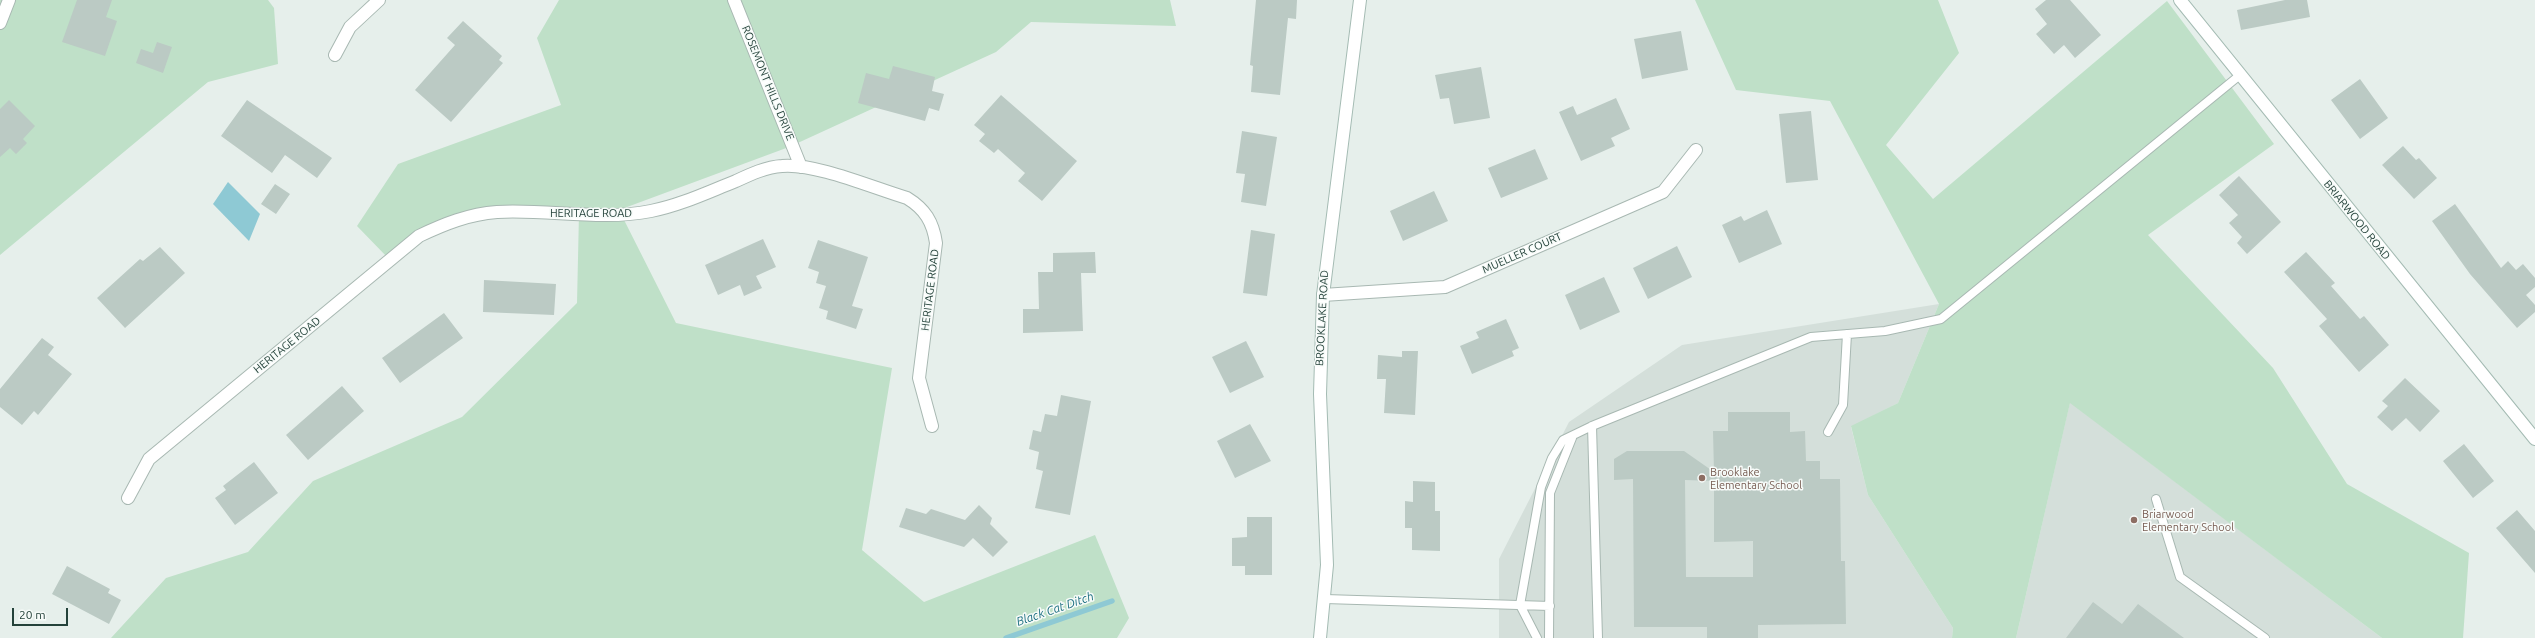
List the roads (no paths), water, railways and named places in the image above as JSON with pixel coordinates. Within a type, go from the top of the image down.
[{"type":"street","points":[[0,23],[9,0]]},
{"type":"street","points":[[335,55],[350,26],[379,0]]},
{"type":"street","name":"ROSEMONT HILLS DRIVE","points":[[734,0],[801,167]]},
{"type":"street","name":"BROOKLAKE ROAD","points":[[1320,638],[1325,599],[1327,522],[1319,359],[1323,295],[1360,0]]},
{"type":"street","name":"BRIARWOOD ROAD","points":[[2180,0],[2535,439]]},
{"type":"street","name":"MUELLER COURT","points":[[1323,295],[1445,287],[1663,192],[1696,150]]},
{"type":"street","name":"HERITAGE ROAD","points":[[128,498],[150,460],[419,236],[443,224],[467,217],[497,212],[623,215],[651,212],[680,204],[761,170],[782,166],[801,167],[907,198],[918,205],[929,218],[934,230],[936,243],[919,378],[932,426]]},
{"type":"lane","points":[[1537,638],[1520,605],[1541,487],[1552,458],[1563,440],[1572,438],[1592,426],[1811,336],[1885,331],[1941,319],[2240,76]]},
{"type":"lane","points":[[1828,432],[1843,405],[1847,334]]},
{"type":"lane","points":[[1592,426],[1598,638]]},
{"type":"lane","points":[[1550,638],[1550,493],[1572,438]]},
{"type":"lane","points":[[2156,499],[2180,577],[2265,638]]},
{"type":"lane","points":[[1325,599],[1550,606]]},
{"type":"water","points":[[228,182],[260,214],[249,241],[213,204]]},
{"type":"waterway","name":"Black Cat Ditch","points":[[1006,638],[1112,601]]},
{"type":"place","name":"Brooklake Elementary School","points":[[1702,478]]},
{"type":"place","name":"Briarwood Elementary School","points":[[2134,520]]}]
